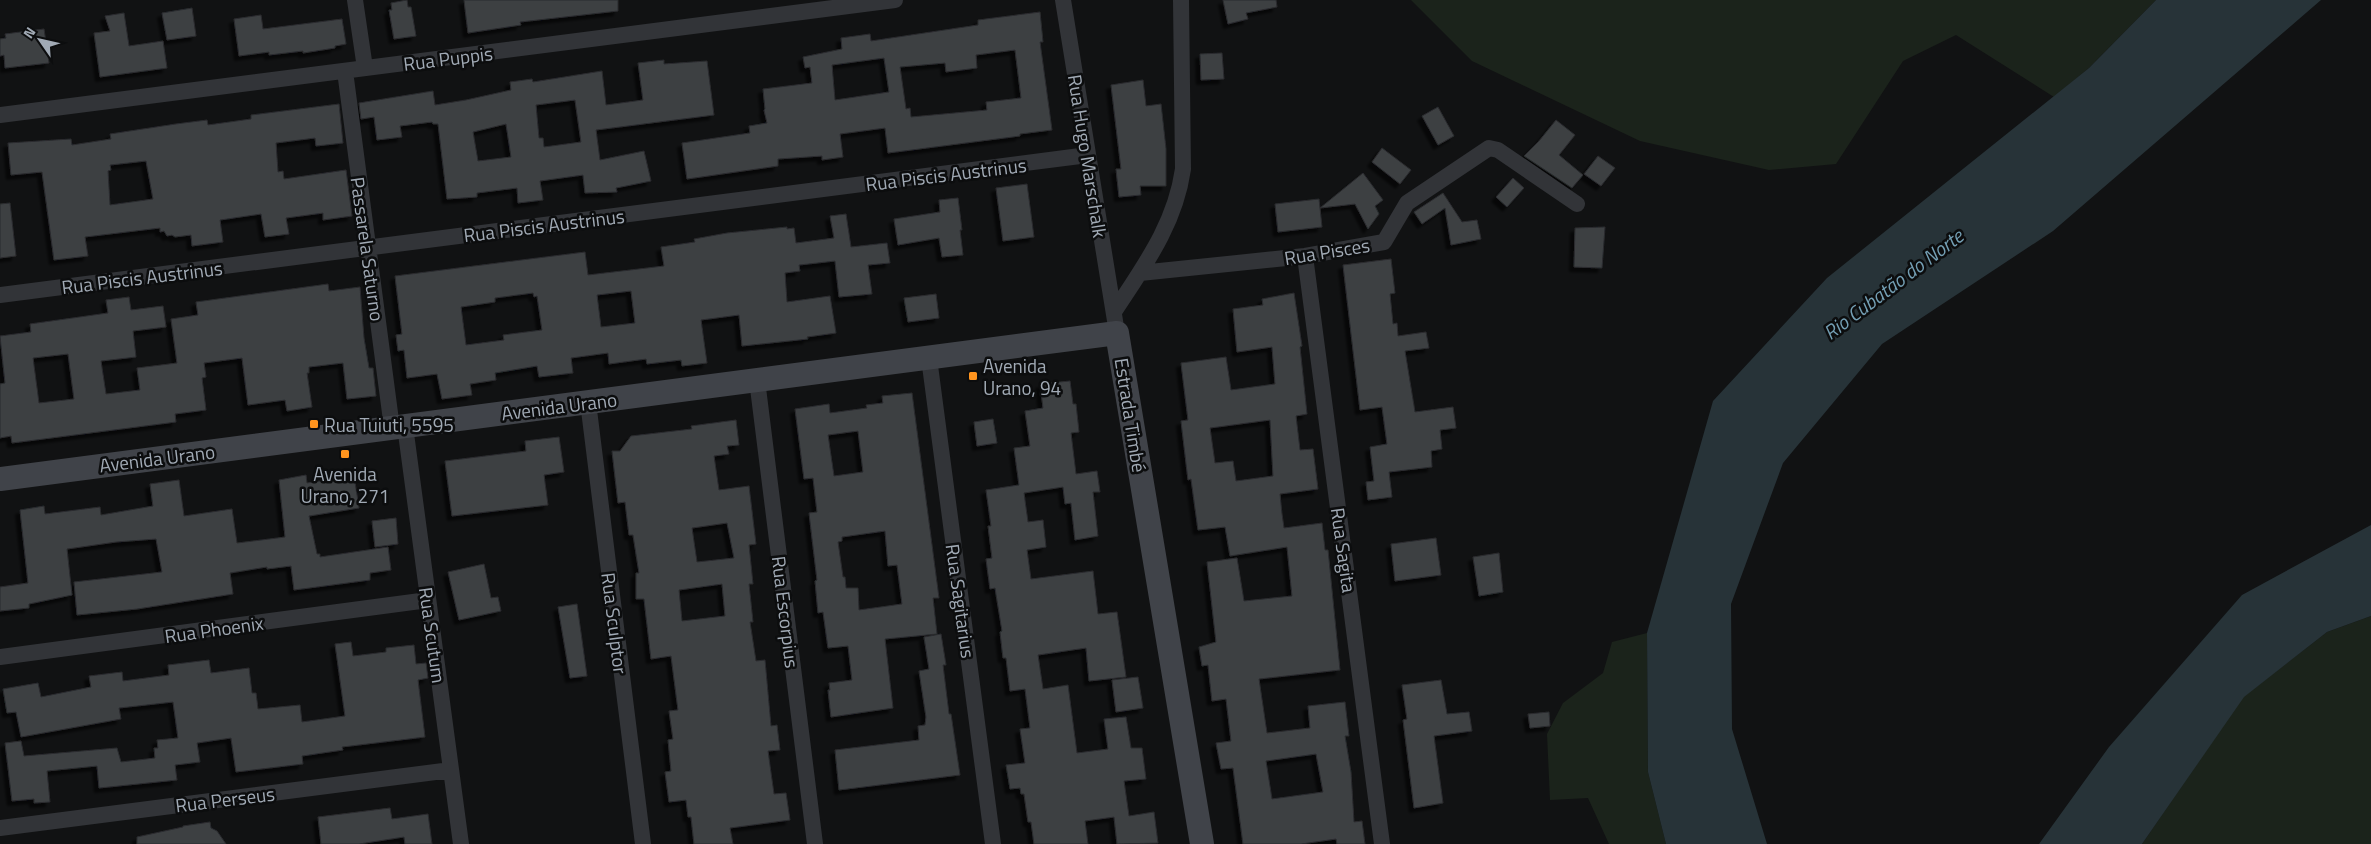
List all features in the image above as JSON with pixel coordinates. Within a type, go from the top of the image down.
[{"type":"street","points":[[355,0],[364,68]]},
{"type":"street","name":"Rua Puppis","points":[[0,115],[895,0]]},
{"type":"street","name":"Rua Hugo Marschalk","points":[[1062,0],[1115,323]]},
{"type":"street","points":[[1115,323],[1171,218],[1179,194],[1182,169],[1181,0]]},
{"type":"street","name":"Passarela Saturno","points":[[344,71],[368,248],[398,427]]},
{"type":"street","name":"Rua Pisces","points":[[1140,273],[1305,256],[1384,242],[1407,203],[1489,148],[1498,150],[1577,204]]},
{"type":"street","name":"Rua Piscis Austrinus","points":[[0,295],[1088,155]]},
{"type":"street","name":"Rua Sagita","points":[[1305,256],[1382,844]]},
{"type":"street","name":"Avenida Urano","points":[[0,479],[929,358],[1115,323]]},
{"type":"street","name":"Estrada Timbé","points":[[1115,323],[1202,844]]},
{"type":"street","name":"Rua Sagitarius","points":[[929,358],[993,844]]},
{"type":"street","name":"Rua Escorpius","points":[[757,380],[815,844]]},
{"type":"street","name":"Rua Sculptor","points":[[588,402],[642,844]]},
{"type":"street","name":"Rua Scutum","points":[[398,427],[428,600],[461,844]]},
{"type":"street","name":"Rua Phoenix","points":[[0,657],[428,600]]},
{"type":"street","name":"Rua Perseus","points":[[0,828],[451,770]]},
{"type":"shaded area","points":[[1411,0],[2156,0],[2089,68],[2054,97],[1956,35],[1903,61],[1836,164],[1769,170],[1640,141],[1472,61]]},
{"type":"shaded area","points":[[2371,616],[2371,844],[2142,844],[2243,697],[2327,632]]},
{"type":"shaded area","points":[[1647,633],[1648,772],[1666,844],[1609,844],[1588,798],[1550,800],[1547,734],[1563,703],[1603,673],[1612,642]]},
{"type":"water","name":"Rio Cubatão do Norte","points":[[2156,0],[2321,0],[2053,231],[1882,344],[1783,463],[1731,604],[1732,729],[1767,844],[1666,844],[1648,772],[1647,633],[1713,401],[1827,278],[2089,68]]},
{"type":"water","points":[[2371,525],[2371,616],[2327,632],[2244,697],[2142,844],[2039,844],[2109,747],[2242,595]]},
{"type":"building","points":[[407,0],[408,7],[411,7],[416,36],[394,39],[389,10],[392,10],[391,3]]},
{"type":"building","points":[[464,0],[618,0],[618,11],[520,22],[521,25],[468,33]]},
{"type":"building","points":[[1223,0],[1276,0],[1277,7],[1246,13],[1248,19],[1228,24]]},
{"type":"building","points":[[192,8],[196,36],[167,40],[162,13]]},
{"type":"building","points":[[1040,12],[1043,42],[1040,42],[1052,130],[888,153],[885,128],[840,134],[843,157],[822,160],[822,156],[778,159],[778,166],[687,179],[682,143],[750,133],[749,126],[767,123],[763,89],[812,83],[810,67],[805,68],[803,57],[842,49],[841,38],[870,34],[871,41],[978,25],[978,20]],"holes":[[[1015,50],[1021,98],[986,102],[987,110],[911,117],[910,108],[906,109],[900,67],[945,63],[946,72],[977,68],[976,55]],[[884,58],[889,92],[835,100],[832,65]]]},
{"type":"building","points":[[124,13],[129,46],[163,41],[167,68],[100,77],[94,33],[110,31],[105,16]]},
{"type":"building","points":[[261,15],[263,29],[342,19],[346,44],[335,46],[335,48],[303,53],[303,51],[269,55],[269,52],[239,56],[234,19]]},
{"type":"building","points":[[44,29],[49,63],[5,68],[4,55],[0,56],[0,39],[6,38],[5,34]]},
{"type":"building","points":[[1222,53],[1224,79],[1201,80],[1200,54]]},
{"type":"building","points":[[664,60],[664,64],[707,61],[714,115],[596,130],[600,160],[644,151],[651,181],[616,188],[617,192],[585,193],[583,175],[540,181],[543,200],[518,203],[517,188],[477,193],[477,197],[447,199],[438,124],[433,124],[432,122],[400,126],[402,137],[377,140],[374,117],[361,119],[359,103],[433,91],[435,105],[511,90],[510,82],[532,79],[533,82],[602,71],[606,105],[643,100],[638,63]],"holes":[[[575,100],[581,142],[544,147],[543,138],[539,138],[536,105]],[[506,124],[511,157],[478,161],[473,132]]]},
{"type":"building","points":[[1143,80],[1146,106],[1161,104],[1166,149],[1166,186],[1140,186],[1141,195],[1119,197],[1116,169],[1121,169],[1111,85]]},
{"type":"building","points":[[339,104],[343,143],[316,146],[315,138],[276,143],[278,172],[283,171],[284,179],[346,170],[352,216],[323,220],[323,213],[286,218],[289,234],[265,237],[261,214],[220,220],[223,242],[192,246],[191,235],[167,236],[164,231],[160,232],[160,228],[85,237],[88,256],[54,260],[42,172],[11,175],[8,143],[71,139],[72,145],[111,139],[110,134],[207,120],[208,125],[251,119],[251,115]],"holes":[[[146,161],[153,199],[110,205],[108,171],[111,170],[110,165]]]},
{"type":"building","points":[[1438,107],[1454,136],[1438,145],[1422,116]]},
{"type":"building","points":[[1556,120],[1575,135],[1559,155],[1583,175],[1572,188],[1524,156]]},
{"type":"building","points":[[1382,148],[1411,170],[1400,184],[1372,162]]},
{"type":"building","points":[[1598,156],[1615,168],[1601,186],[1584,174]]},
{"type":"building","points":[[1363,173],[1383,200],[1375,206],[1379,214],[1368,229],[1355,204],[1320,208]]},
{"type":"building","points":[[1513,178],[1524,188],[1507,207],[1496,197]]},
{"type":"building","points":[[1027,184],[1034,237],[1003,241],[996,188]]},
{"type":"building","points":[[1443,193],[1462,222],[1477,220],[1481,239],[1451,245],[1445,208],[1422,224],[1414,212]]},
{"type":"building","points":[[958,198],[963,255],[942,257],[939,238],[898,245],[894,219],[940,212],[939,200]]},
{"type":"building","points":[[1319,199],[1322,227],[1278,232],[1275,204]]},
{"type":"building","points":[[10,203],[16,256],[0,258],[0,204]]},
{"type":"building","points":[[846,214],[851,247],[887,243],[890,263],[868,265],[872,294],[839,297],[835,261],[799,265],[800,271],[785,273],[787,302],[830,296],[836,333],[807,337],[808,339],[742,346],[739,315],[701,320],[707,363],[682,366],[681,360],[647,364],[646,359],[609,364],[608,353],[571,358],[573,373],[539,377],[537,366],[495,373],[496,380],[470,384],[472,395],[442,399],[437,374],[407,378],[404,350],[398,351],[396,335],[402,334],[395,276],[585,252],[588,275],[664,266],[661,247],[695,242],[694,239],[727,233],[787,227],[787,229],[794,228],[796,243],[834,238],[830,216]],"holes":[[[631,291],[635,323],[601,327],[597,295]],[[533,293],[534,297],[537,296],[542,330],[503,335],[504,340],[466,345],[461,307],[495,302],[495,298]]]},
{"type":"building","points":[[1605,227],[1602,268],[1574,267],[1575,228]]},
{"type":"building","points":[[1391,259],[1395,293],[1390,294],[1393,324],[1397,323],[1398,336],[1426,332],[1429,348],[1405,351],[1415,412],[1453,407],[1456,428],[1440,430],[1442,449],[1431,451],[1432,467],[1389,472],[1392,497],[1368,500],[1366,482],[1374,481],[1370,447],[1387,444],[1382,407],[1360,410],[1343,265]]},
{"type":"building","points":[[328,284],[329,291],[360,287],[364,338],[369,368],[373,368],[376,396],[347,399],[343,363],[309,367],[309,373],[307,373],[312,407],[287,411],[285,400],[248,405],[242,358],[204,363],[206,377],[202,378],[206,410],[175,414],[176,422],[12,443],[11,436],[0,438],[0,384],[5,383],[0,336],[31,332],[30,324],[108,313],[106,300],[129,297],[131,310],[163,306],[166,327],[133,331],[136,357],[101,361],[106,394],[140,390],[137,368],[177,363],[171,319],[198,315],[196,302]],"holes":[[[68,354],[74,399],[39,403],[33,358]]]},
{"type":"building","points":[[1294,293],[1302,346],[1300,347],[1307,414],[1296,416],[1300,450],[1313,449],[1318,489],[1280,494],[1282,514],[1284,528],[1322,523],[1325,550],[1328,550],[1340,670],[1259,679],[1267,733],[1310,728],[1308,706],[1345,702],[1349,736],[1345,736],[1351,772],[1354,822],[1362,821],[1365,844],[1337,844],[1336,839],[1301,844],[1243,844],[1233,768],[1221,769],[1216,743],[1231,741],[1226,699],[1212,701],[1208,665],[1202,666],[1199,647],[1216,642],[1207,562],[1237,558],[1244,601],[1292,596],[1287,547],[1230,556],[1225,527],[1198,530],[1191,479],[1188,480],[1181,421],[1188,420],[1181,363],[1226,357],[1231,390],[1275,384],[1272,347],[1237,352],[1233,309],[1263,305],[1262,299]],"holes":[[[1270,420],[1273,476],[1236,481],[1233,461],[1215,463],[1210,428]],[[1316,754],[1323,792],[1272,799],[1266,761]]]},
{"type":"building","points":[[936,294],[939,318],[908,322],[904,298]]},
{"type":"building","points":[[1070,381],[1073,404],[1076,404],[1079,432],[1071,433],[1076,474],[1097,471],[1100,492],[1093,492],[1098,536],[1075,540],[1071,503],[1065,504],[1063,487],[1024,493],[1028,522],[1043,520],[1046,547],[1027,550],[1031,579],[1093,571],[1098,614],[1117,612],[1126,677],[1089,681],[1086,648],[1038,655],[1043,689],[1068,685],[1077,753],[1108,749],[1104,719],[1126,717],[1131,748],[1142,748],[1146,779],[1124,781],[1129,816],[1154,812],[1158,843],[1117,844],[1114,817],[1085,821],[1088,844],[1034,844],[1031,822],[1028,822],[1024,794],[1021,794],[1020,788],[1010,789],[1006,765],[1025,763],[1020,729],[1030,728],[1025,689],[1010,691],[1006,658],[1003,658],[1000,632],[1002,631],[995,588],[990,589],[986,559],[992,558],[988,526],[991,526],[986,490],[1019,485],[1014,448],[1030,446],[1025,411],[1043,408],[1040,384]]},
{"type":"building","points":[[912,393],[939,598],[933,598],[937,634],[885,639],[893,708],[831,717],[829,683],[852,680],[848,646],[828,648],[823,612],[818,613],[815,581],[817,580],[809,513],[817,512],[813,478],[804,479],[795,409],[829,404],[830,413],[867,408],[866,405],[883,403],[882,396]],"holes":[[[858,431],[863,472],[834,476],[828,435]],[[885,531],[888,566],[897,565],[902,604],[859,610],[858,588],[846,588],[838,542],[842,541],[842,537]]]},
{"type":"building","points":[[993,419],[997,443],[977,446],[974,422]]},
{"type":"building","points":[[736,420],[739,445],[727,446],[729,454],[714,456],[719,490],[749,486],[756,544],[749,545],[753,584],[749,584],[753,622],[750,622],[756,661],[765,660],[771,726],[777,725],[780,750],[768,751],[774,794],[786,793],[790,820],[730,828],[733,844],[694,844],[691,817],[688,817],[686,800],[669,802],[665,772],[671,771],[668,740],[673,739],[669,711],[678,710],[671,656],[651,659],[644,599],[636,599],[636,573],[639,573],[633,535],[629,535],[625,502],[618,503],[612,451],[620,451],[631,436],[692,429],[691,426]],"holes":[[[727,523],[734,558],[697,562],[692,528]],[[722,584],[725,616],[682,621],[679,590]]]},
{"type":"building","points":[[559,437],[564,472],[544,475],[548,505],[452,516],[445,461],[526,451],[525,441]]},
{"type":"building","points":[[306,475],[307,483],[354,476],[359,508],[309,516],[317,554],[320,554],[320,557],[388,547],[391,570],[370,573],[370,580],[294,590],[291,566],[267,569],[267,567],[230,573],[233,594],[137,609],[77,615],[74,582],[162,572],[156,539],[116,542],[67,549],[72,595],[29,604],[29,608],[0,611],[0,587],[28,583],[20,510],[44,506],[45,514],[100,507],[101,515],[153,506],[150,484],[179,480],[184,516],[232,509],[237,543],[285,537],[279,480]]},
{"type":"building","points":[[396,518],[398,544],[375,547],[372,521]]},
{"type":"building","points":[[1436,538],[1441,575],[1395,581],[1391,544]]},
{"type":"building","points":[[1499,553],[1503,592],[1479,596],[1473,557]]},
{"type":"building","points":[[484,564],[491,598],[498,597],[501,611],[459,620],[448,572]]},
{"type":"building","points":[[577,604],[587,676],[570,678],[558,607]]},
{"type":"building","points":[[941,634],[946,665],[943,665],[949,714],[951,714],[960,775],[839,790],[835,750],[919,740],[918,726],[925,725],[926,717],[919,671],[929,669],[924,637]]},
{"type":"building","points":[[351,642],[353,656],[386,652],[386,648],[414,645],[416,664],[426,663],[428,678],[418,680],[425,737],[342,747],[343,750],[302,756],[303,764],[236,772],[231,738],[197,743],[200,762],[175,765],[177,780],[99,788],[97,766],[47,771],[50,802],[34,803],[34,799],[12,801],[5,743],[21,741],[24,756],[117,748],[121,762],[155,758],[154,748],[158,748],[157,740],[178,738],[173,702],[119,708],[121,719],[21,737],[16,712],[7,713],[3,689],[38,683],[41,697],[91,687],[89,676],[122,672],[123,681],[169,675],[168,665],[209,660],[211,673],[249,668],[252,693],[256,693],[258,709],[300,705],[302,722],[345,716],[335,644]]},
{"type":"building","points":[[1138,677],[1143,708],[1116,712],[1112,680]]},
{"type":"building","points":[[1441,680],[1447,714],[1469,712],[1472,731],[1434,736],[1443,803],[1414,808],[1403,720],[1407,719],[1402,685]]},
{"type":"building","points":[[1549,712],[1550,726],[1530,728],[1528,714]]},
{"type":"building","points":[[390,808],[392,819],[428,814],[432,844],[405,844],[404,837],[359,844],[321,844],[318,817]]},
{"type":"building","points":[[210,822],[211,828],[217,831],[226,844],[137,844],[137,837],[183,826]]},
{"type":"place","name":"Avenida Urano, 94","points":[[973,376]]},
{"type":"place","name":"Rua Tuiuti, 5595","points":[[314,424]]},
{"type":"place","name":"Avenida Urano, 271","points":[[345,454]]}]
